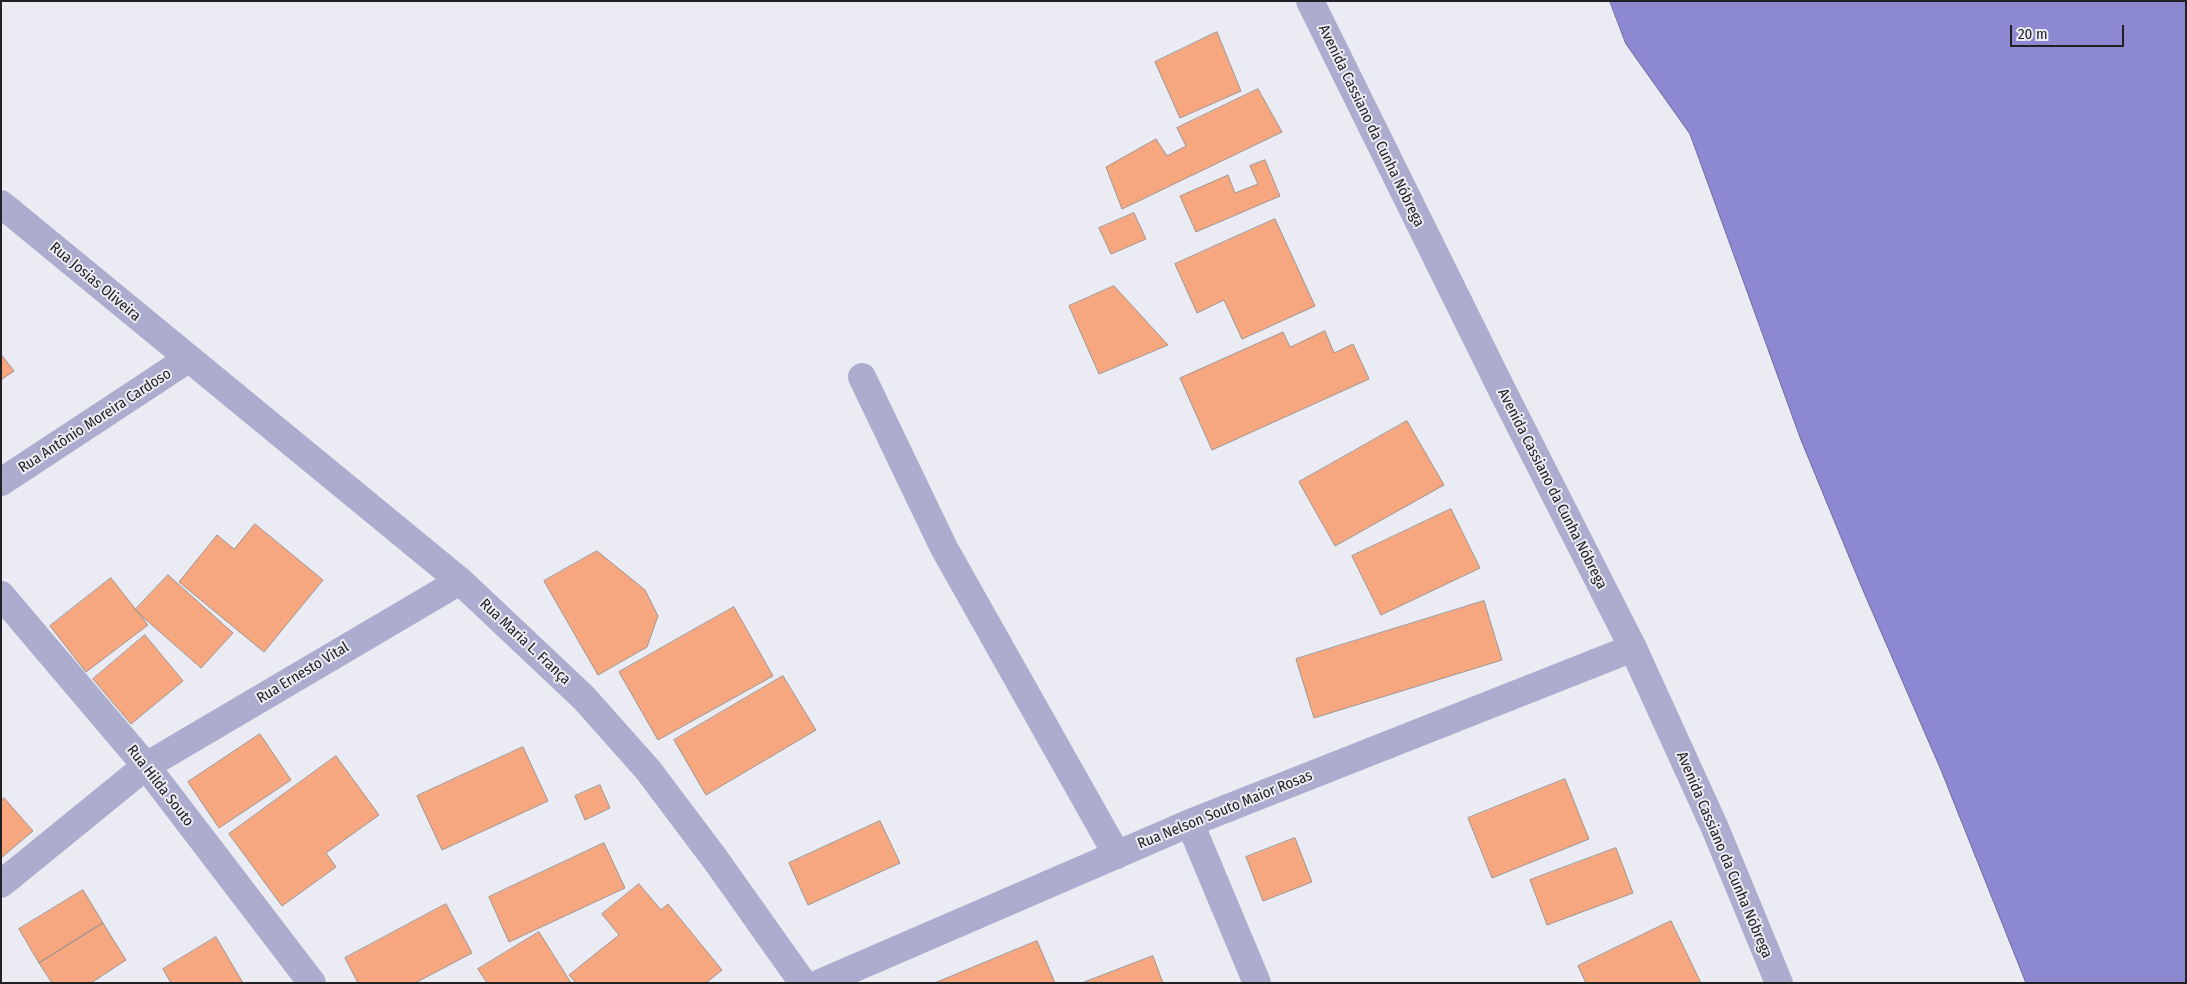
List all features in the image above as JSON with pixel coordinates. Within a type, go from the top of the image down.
[{"type":"street","name":"Avenida Cassiano da Cunha Nóbrega","points":[[1310,1],[1502,392],[1633,648],[1715,828],[1778,983]]},
{"type":"street","name":"Rua Josias Oliveira","points":[[1,204],[188,359]]},
{"type":"street","name":"Rua Antônio Moreira Cardoso","points":[[1,482],[188,359]]},
{"type":"street","name":"Rua Maria L. França","points":[[188,359],[460,580],[584,698],[648,770],[715,859],[803,983]]},
{"type":"street","points":[[862,377],[944,548],[1117,855]]},
{"type":"street","name":"Rua Ernesto Vital","points":[[1,884],[146,766],[460,580]]},
{"type":"street","name":"Rua Hilda Souto","points":[[1,595],[146,766],[312,983]]},
{"type":"street","name":"Rua Nelson Souto Maior Rosas","points":[[820,983],[1190,823],[1633,648]]},
{"type":"street","points":[[1190,823],[1257,983]]},
{"type":"shaded area","points":[[1610,1],[2186,1],[2186,983],[2026,983],[1941,770],[1862,588],[1801,440],[1690,134],[1626,44]]},
{"type":"building","points":[[1217,32],[1241,91],[1180,118],[1155,62]]},
{"type":"building","points":[[1258,89],[1282,132],[1122,209],[1106,167],[1156,139],[1167,156],[1186,146],[1177,128]]},
{"type":"building","points":[[1265,160],[1280,196],[1196,232],[1180,196],[1228,175],[1235,193],[1258,184],[1250,166]]},
{"type":"building","points":[[1134,213],[1146,239],[1111,254],[1099,228]]},
{"type":"building","points":[[1275,219],[1315,306],[1242,339],[1224,300],[1197,313],[1175,264]]},
{"type":"building","points":[[1114,286],[1168,345],[1099,374],[1069,306]]},
{"type":"building","points":[[1325,331],[1334,353],[1353,344],[1369,379],[1212,450],[1180,378],[1283,332],[1290,347]]},
{"type":"building","points":[[1,354],[14,371],[1,380]]},
{"type":"building","points":[[1407,421],[1444,485],[1335,546],[1299,482]]},
{"type":"building","points":[[1451,509],[1480,568],[1381,615],[1352,556]]},
{"type":"building","points":[[255,524],[323,580],[264,652],[179,582],[217,535],[234,549]]},
{"type":"building","points":[[597,551],[645,590],[658,616],[647,647],[598,675],[544,581]]},
{"type":"building","points":[[168,575],[233,633],[201,668],[135,610]]},
{"type":"building","points":[[111,578],[148,625],[86,672],[50,626]]},
{"type":"building","points":[[1484,601],[1502,660],[1314,718],[1296,659]]},
{"type":"building","points":[[734,607],[773,676],[658,740],[619,672]]},
{"type":"building","points":[[145,635],[183,681],[131,724],[93,679]]},
{"type":"building","points":[[783,676],[816,730],[706,795],[674,740]]},
{"type":"building","points":[[260,734],[291,780],[219,828],[188,782]]},
{"type":"building","points":[[523,747],[548,801],[442,850],[417,796]]},
{"type":"building","points":[[336,756],[379,815],[326,853],[336,867],[282,906],[229,834]]},
{"type":"building","points":[[1565,779],[1589,839],[1492,878],[1468,818]]},
{"type":"building","points":[[600,785],[610,808],[585,820],[575,796]]},
{"type":"building","points":[[4,798],[33,831],[1,858],[1,800]]},
{"type":"building","points":[[880,821],[900,863],[808,905],[789,863]]},
{"type":"building","points":[[1295,838],[1312,882],[1263,901],[1246,857]]},
{"type":"building","points":[[604,843],[625,888],[509,942],[489,897]]},
{"type":"building","points":[[1616,848],[1633,893],[1547,925],[1530,880]]},
{"type":"building","points":[[639,884],[661,910],[668,904],[722,970],[706,983],[576,983],[569,975],[619,935],[602,914]]},
{"type":"building","points":[[83,890],[103,923],[39,963],[19,929]]},
{"type":"building","points":[[446,904],[472,953],[415,983],[358,983],[345,958]]},
{"type":"building","points":[[1671,921],[1701,983],[1586,983],[1578,966]]},
{"type":"building","points":[[103,923],[126,960],[91,983],[52,983],[39,963]]},
{"type":"building","points":[[539,932],[571,983],[487,983],[478,969]]},
{"type":"building","points":[[216,937],[243,983],[171,983],[163,969]]},
{"type":"building","points":[[1037,941],[1055,983],[935,983]]},
{"type":"building","points":[[1153,956],[1163,983],[1082,983]]}]
